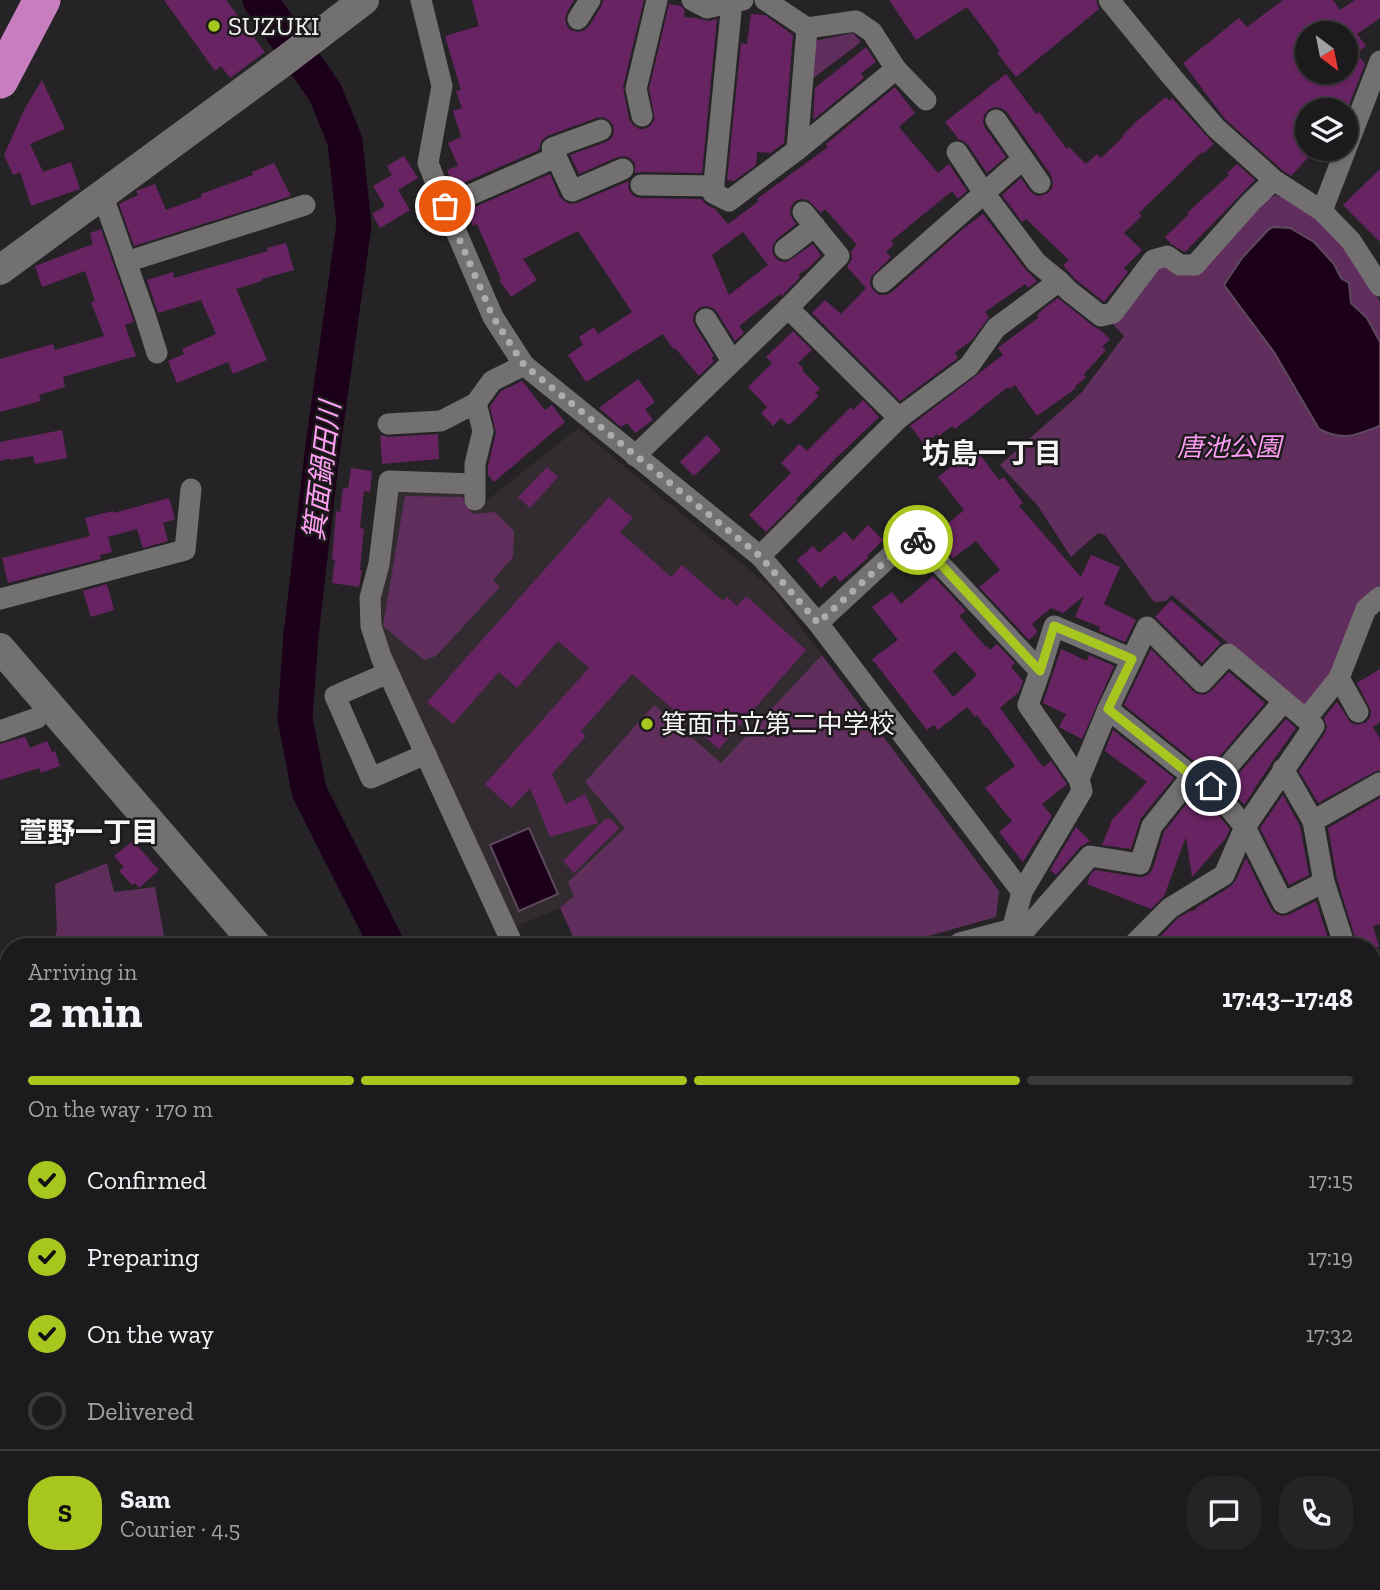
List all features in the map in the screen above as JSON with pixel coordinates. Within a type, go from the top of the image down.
[{"type":"highway","points":[[0,80],[42,0]]},
{"type":"street","points":[[0,270],[364,0]]},
{"type":"street","points":[[421,0],[442,86],[428,163],[493,317],[524,365],[760,556],[818,623],[1023,892]]},
{"type":"street","points":[[578,19],[590,0]]},
{"type":"street","points":[[642,116],[626,92],[657,0]]},
{"type":"street","points":[[692,0],[707,8],[737,1],[713,193],[729,201],[897,69]]},
{"type":"street","points":[[765,0],[807,28],[856,21],[872,32],[897,69],[926,100]]},
{"type":"street","points":[[1109,0],[1216,128],[1274,180],[1322,211],[1351,241],[1380,286]]},
{"type":"street","points":[[797,150],[807,28]]},
{"type":"street","points":[[1322,211],[1380,61]]},
{"type":"street","points":[[996,120],[1040,183]]},
{"type":"street","points":[[601,130],[552,148],[572,191],[623,169]]},
{"type":"street","points":[[957,152],[1036,262],[1101,316],[1113,313],[1153,260],[1167,256],[1180,265],[1195,265],[1274,180]]},
{"type":"street","points":[[445,206],[556,157]]},
{"type":"street","points":[[883,282],[1023,159]]},
{"type":"street","points":[[641,185],[714,186]]},
{"type":"street","points":[[102,194],[157,353]]},
{"type":"street","points":[[126,262],[305,205]]},
{"type":"street","points":[[635,456],[839,256],[809,219],[785,249]]},
{"type":"street","points":[[760,556],[899,418],[970,366],[996,328],[1059,281]]},
{"type":"street","points":[[788,308],[899,418]]},
{"type":"street","points":[[706,319],[732,361]]},
{"type":"street","points":[[388,425],[441,421],[476,403],[492,382],[524,365]]},
{"type":"street","points":[[476,403],[484,431],[475,464],[474,492],[389,481],[379,564],[370,598],[371,625],[388,673],[510,938]]},
{"type":"street","points":[[1,595],[185,550],[191,489]]},
{"type":"street","points":[[818,623],[914,535],[1040,671]]},
{"type":"street","points":[[1306,719],[1339,678],[1366,609],[1380,597]]},
{"type":"street","points":[[1012,938],[1023,892],[1082,791],[1079,779],[1028,705],[1054,626],[1132,659]]},
{"type":"street","points":[[1079,779],[1146,627],[1202,682],[1228,654],[1314,726],[1245,827],[1224,875],[1170,908],[1140,938]]},
{"type":"street","points":[[0,648],[250,938]]},
{"type":"street","points":[[388,673],[335,696],[371,778],[425,754]]},
{"type":"street","points":[[1339,678],[1358,712]]},
{"type":"street","points":[[1014,938],[1025,930],[1090,856],[1140,864],[1152,826],[1284,701]]},
{"type":"street","points":[[1108,709],[1202,781],[1245,827],[1283,902],[1324,881]]},
{"type":"street","points":[[0,732],[37,718]]},
{"type":"street","points":[[1283,769],[1313,821],[1324,881],[1342,938]]},
{"type":"street","points":[[1313,821],[1380,783]]},
{"type":"shaded area","points":[[1273,227],[1290,228],[1314,242],[1334,264],[1341,278],[1349,283],[1351,303],[1367,318],[1380,342],[1380,425],[1377,427],[1348,436],[1319,429],[1274,352],[1224,285],[1242,258]]},
{"type":"shaded area","name":"箕面市立第二中学校","points":[[578,428],[772,589],[999,891],[996,917],[921,938],[574,938],[560,908],[512,928],[386,655],[376,606],[395,493],[403,488],[457,488],[485,502]]},
{"type":"shaded area","points":[[529,828],[558,894],[519,911],[490,845]]},
{"type":"green space","points":[[853,33],[861,42],[804,85],[814,41]]},
{"type":"green space","name":"唐池公園","points":[[1276,195],[1317,218],[1362,268],[1380,302],[1380,592],[1311,705],[1295,704],[1172,595],[1166,601],[1154,602],[1105,535],[1098,533],[1071,557],[1038,506],[1000,465],[1082,392],[1124,336],[1113,324],[1155,264],[1172,269],[1256,205]]},
{"type":"green space","points":[[405,496],[462,497],[473,514],[495,512],[514,531],[513,557],[493,580],[500,587],[436,656],[424,660],[383,626]]},
{"type":"green space","points":[[822,655],[999,891],[996,917],[921,938],[574,938],[560,908],[574,896],[568,882],[625,828],[585,782],[654,705],[721,763]]},
{"type":"green space","points":[[107,863],[114,892],[155,887],[164,938],[55,938],[57,930],[55,884]]},
{"type":"building","name":"SUZUKI","points":[[164,0],[226,0],[265,52],[230,78],[221,66],[215,71]]},
{"type":"building","points":[[472,0],[574,0],[565,19],[570,30],[578,32],[589,26],[603,0],[644,0],[623,87],[629,119],[639,129],[650,126],[655,119],[649,89],[669,4],[681,6],[685,11],[684,17],[709,21],[717,19],[702,173],[635,173],[635,163],[624,156],[579,174],[570,155],[606,142],[614,133],[613,125],[603,117],[547,136],[541,141],[539,150],[454,187],[447,170],[458,166],[448,143],[461,137],[453,111],[462,108],[456,91],[461,90],[445,36],[479,26]]},
{"type":"building","points":[[889,0],[1096,0],[1099,9],[1016,77],[967,7],[916,40]]},
{"type":"building","points":[[1283,0],[1333,0],[1340,10],[1355,0],[1380,0],[1380,18],[1358,33],[1358,21],[1295,21],[1295,84],[1357,84],[1352,98],[1295,98],[1295,161],[1305,161],[1291,176],[1225,119],[1183,63],[1239,18],[1247,27]]},
{"type":"building","points":[[751,14],[765,15],[793,35],[784,143],[771,153],[757,152],[756,165],[734,181],[727,180],[741,43],[747,44]]},
{"type":"building","points":[[1358,35],[1366,46],[1358,52]]},
{"type":"building","points":[[866,47],[876,62],[861,73],[864,78],[813,120],[815,88]]},
{"type":"building","points":[[1358,55],[1365,64],[1358,82]]},
{"type":"building","points":[[1006,74],[1067,149],[1069,147],[1086,164],[1097,154],[1101,158],[1138,120],[1166,97],[1169,101],[1172,98],[1214,144],[1203,154],[1202,152],[1139,213],[1142,216],[1124,233],[1142,250],[1124,268],[1128,272],[1104,302],[1075,279],[1063,265],[1069,260],[1026,219],[1022,222],[1002,195],[1021,178],[1030,191],[1040,196],[1048,193],[1053,183],[1051,175],[1007,112],[994,107],[984,115],[985,128],[1006,157],[987,173],[968,145],[956,139],[958,138],[945,122]]},
{"type":"building","points":[[42,80],[65,129],[30,144],[43,172],[71,162],[80,189],[31,206],[20,172],[13,175],[4,155],[25,108]]},
{"type":"building","points":[[895,87],[915,113],[899,127],[938,173],[949,164],[967,191],[958,199],[952,191],[891,241],[894,244],[886,252],[891,257],[871,277],[870,284],[879,295],[892,292],[983,214],[1037,281],[1028,288],[1025,284],[985,312],[989,317],[972,340],[955,353],[958,358],[900,401],[812,313],[825,300],[841,314],[866,288],[847,267],[852,259],[851,251],[857,245],[825,209],[821,213],[808,200],[800,199],[794,202],[790,215],[796,224],[777,239],[772,251],[779,261],[787,262],[813,244],[821,255],[798,275],[800,277],[782,296],[780,294],[739,326],[744,333],[735,341],[713,308],[699,308],[694,313],[693,320],[714,356],[711,358],[714,361],[699,376],[675,348],[673,349],[663,334],[586,382],[568,355],[583,345],[579,337],[594,327],[598,334],[632,312],[578,231],[523,259],[537,280],[511,297],[499,280],[501,279],[477,224],[473,226],[466,211],[550,174],[560,197],[570,204],[629,181],[630,192],[635,197],[701,199],[715,209],[728,224],[759,201],[757,199],[828,147],[826,144]],"holes":[[[743,232],[768,265],[729,295],[712,255]]]},
{"type":"building","points":[[404,156],[418,178],[398,190],[410,210],[380,228],[372,214],[385,206],[373,186],[392,175],[387,166]]},
{"type":"building","points":[[274,163],[291,196],[134,246],[119,204],[138,195],[136,191],[155,184],[166,210],[253,175],[252,172]]},
{"type":"building","points":[[1237,164],[1255,180],[1185,252],[1171,244],[1165,237]]},
{"type":"building","points":[[1380,169],[1380,242],[1343,205]]},
{"type":"building","points":[[101,229],[134,322],[125,325],[136,356],[63,377],[65,387],[39,395],[41,401],[0,412],[0,359],[53,344],[55,350],[104,336],[91,302],[95,301],[85,271],[42,287],[35,266],[93,244],[90,233]]},
{"type":"building","points":[[286,243],[294,270],[236,289],[267,360],[233,374],[228,362],[177,383],[168,361],[184,354],[182,349],[216,334],[201,300],[158,313],[147,280],[173,272],[174,278],[268,251],[267,248]]},
{"type":"building","points":[[1058,298],[1110,339],[1102,347],[1106,350],[1084,374],[1086,378],[1037,416],[1015,385],[1010,389],[1008,387],[955,429],[952,426],[924,444],[910,426],[1003,355],[998,348],[1038,318],[1037,315],[1042,310]]},
{"type":"building","points":[[793,331],[812,350],[798,363],[820,389],[815,393],[819,396],[789,425],[781,418],[773,426],[761,413],[767,407],[748,387],[772,363],[766,357]]},
{"type":"building","points":[[638,379],[655,402],[645,409],[653,420],[635,433],[627,423],[621,427],[599,408]]},
{"type":"building","points":[[522,381],[545,410],[552,405],[565,422],[494,482],[488,475],[496,433],[490,406],[501,391]]},
{"type":"building","points":[[863,400],[879,417],[766,532],[749,515],[791,473],[781,463],[799,444],[807,451],[851,407],[853,410]]},
{"type":"building","points":[[62,430],[67,458],[35,464],[33,456],[0,461],[0,442]]},
{"type":"building","points":[[438,434],[439,459],[382,464],[380,435],[389,437]]},
{"type":"building","points":[[707,435],[721,450],[694,476],[680,462]]},
{"type":"building","points":[[977,451],[999,480],[1004,477],[1023,503],[1019,506],[1081,577],[1091,555],[1120,567],[1104,604],[1136,620],[1125,642],[1099,631],[1100,627],[1075,617],[1084,596],[1063,613],[1051,608],[1032,624],[1038,632],[1029,640],[979,587],[1000,570],[976,541],[953,558],[932,537],[964,510],[938,477],[968,453],[971,456]]},
{"type":"building","points":[[547,467],[558,477],[530,508],[518,497]]},
{"type":"building","points":[[351,468],[372,471],[370,492],[364,491],[360,528],[364,529],[362,570],[359,587],[332,583],[336,511],[340,512],[343,488],[348,488]]},
{"type":"building","points":[[609,497],[633,518],[620,532],[671,577],[682,565],[723,601],[727,597],[737,606],[746,596],[806,650],[719,749],[632,674],[581,731],[586,736],[552,774],[566,804],[585,794],[598,823],[550,837],[530,788],[511,808],[485,784],[589,668],[558,641],[517,688],[499,672],[453,724],[427,702]]},
{"type":"building","points":[[169,498],[175,519],[163,523],[168,541],[143,548],[137,529],[108,537],[112,552],[100,555],[101,559],[8,583],[2,558],[90,536],[85,518]]},
{"type":"building","points":[[868,525],[883,540],[868,558],[840,582],[835,575],[821,588],[797,560],[813,546],[819,553],[845,531],[853,541]]},
{"type":"building","points":[[933,576],[966,611],[959,616],[986,647],[990,650],[997,644],[1015,663],[1011,667],[1023,681],[1019,692],[1000,708],[1043,767],[1051,761],[1067,784],[1042,804],[1052,816],[1023,862],[999,832],[1012,821],[985,788],[1015,766],[987,727],[967,707],[938,730],[934,725],[927,730],[872,659],[898,640],[872,607],[892,592],[901,604]],"holes":[[[955,651],[977,675],[953,697],[933,671]]]},
{"type":"building","points":[[107,584],[114,610],[91,617],[83,591]]},
{"type":"building","points":[[1171,600],[1221,643],[1202,663],[1155,617]]},
{"type":"building","points":[[1061,649],[1087,661],[1089,655],[1114,666],[1082,739],[1059,727],[1066,714],[1043,703]]},
{"type":"building","points":[[1151,649],[1198,694],[1205,695],[1211,691],[1229,672],[1265,703],[1208,770],[1124,705]]},
{"type":"building","points":[[1380,669],[1380,722],[1373,727],[1380,739],[1380,770],[1318,803],[1299,771],[1325,733],[1327,727],[1324,718],[1337,702],[1351,723],[1365,723],[1370,718],[1371,711],[1357,683]]},
{"type":"building","points":[[1286,719],[1296,728],[1244,805],[1228,786]]},
{"type":"building","points":[[1113,730],[1174,778],[1141,818],[1131,849],[1102,845],[1112,820],[1147,782],[1105,751]]},
{"type":"building","points":[[24,737],[30,748],[47,741],[52,752],[55,751],[60,766],[41,773],[39,768],[0,780],[0,744]]},
{"type":"building","points":[[1195,793],[1203,796],[1230,829],[1226,838],[1192,877],[1186,837],[1164,896],[1151,909],[1087,884],[1095,870],[1138,877],[1149,874],[1164,832]]},
{"type":"building","points":[[1283,795],[1300,826],[1309,875],[1289,885],[1260,828]]},
{"type":"building","points":[[1380,798],[1380,924],[1373,926],[1376,938],[1355,938],[1337,879],[1328,828]]},
{"type":"building","points":[[605,819],[611,819],[619,828],[574,873],[563,861]]},
{"type":"building","points":[[1076,827],[1090,841],[1080,847],[1056,875],[1050,870]]},
{"type":"building","points":[[133,841],[159,870],[139,888],[135,883],[132,885],[119,871],[124,867],[114,856]]},
{"type":"building","points":[[1246,858],[1276,914],[1288,915],[1316,901],[1328,938],[1159,938],[1178,918],[1196,910],[1236,880]]},
{"type":"waterway","name":"箕面鍋田川","points":[[260,0],[325,92],[345,141],[354,225],[323,446],[301,635],[295,718],[309,791],[383,938]]},
{"type":"way so far","points":[[445,206],[493,317],[524,365],[760,556],[818,623],[914,535],[918,540]]},
{"type":"place","name":"SUZUKI","points":[[214,26]]},
{"type":"place","name":"箕面市立第二中学校","points":[[647,724]]},
{"type":"district","name":"坊島一丁目","points":[[992,453]]},
{"type":"district","name":"萱野一丁目","points":[[89,832]]},
{"type":"route","points":[[918,540],[1040,671],[1054,626],[1132,659],[1108,709],[1192,776],[1211,786]]}]
